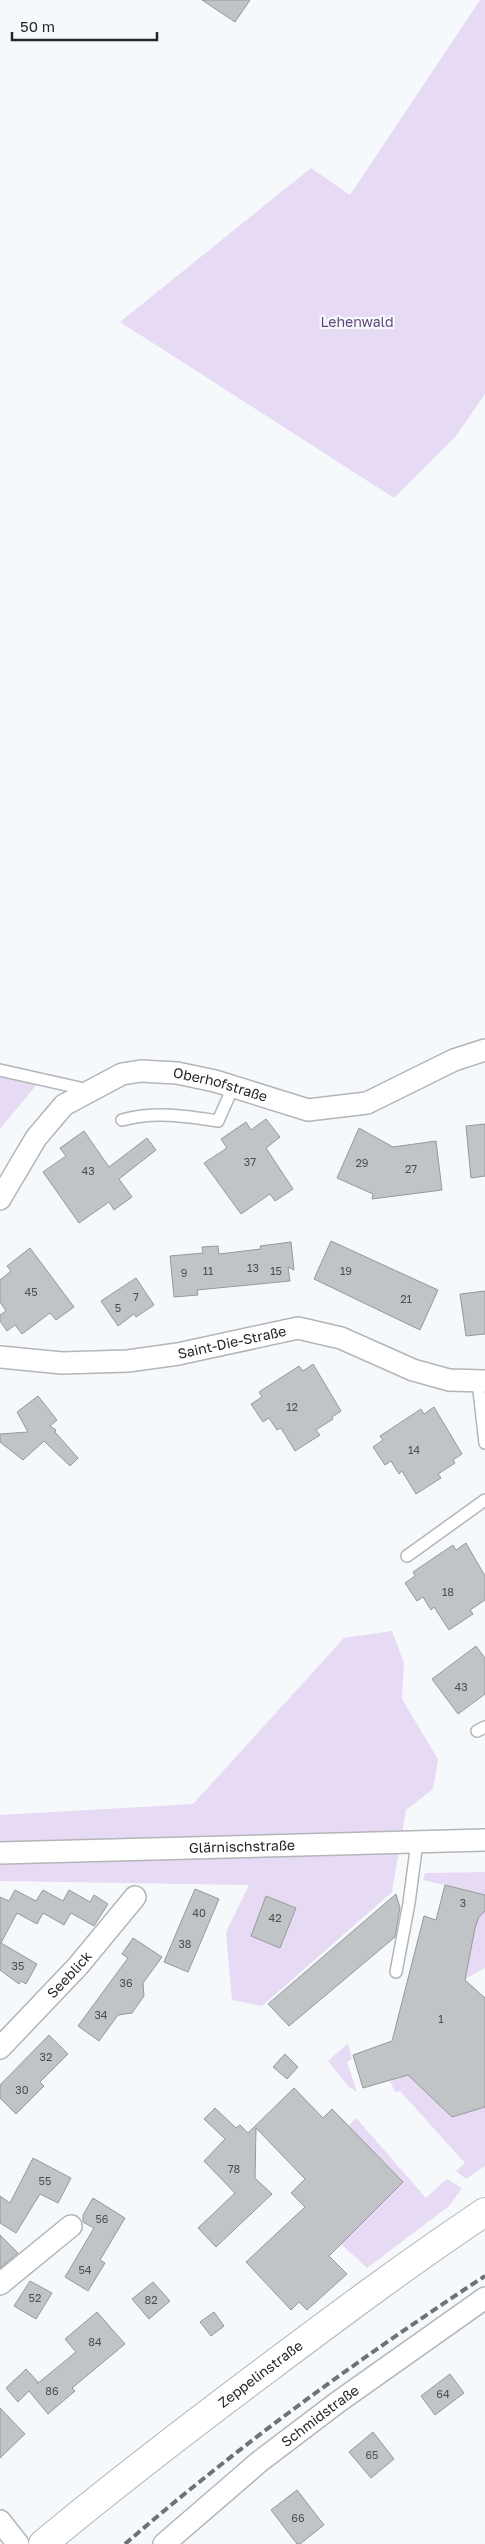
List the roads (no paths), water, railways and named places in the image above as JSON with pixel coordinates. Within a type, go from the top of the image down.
[{"type":"main road","name":"Zeppelinstraße","points":[[43,2544],[187,2423],[406,2265],[485,2212]]},
{"type":"street","name":"Oberhofstraße","points":[[0,1199],[36,1138],[64,1105],[122,1074],[141,1071],[177,1073],[233,1087],[308,1110],[367,1103],[454,1060],[485,1050]]},
{"type":"street","name":"Saint-Die-Straße","points":[[0,1357],[62,1363],[128,1361],[178,1354],[298,1328],[341,1338],[413,1370],[450,1380],[482,1382]]},
{"type":"street","name":"Glärnischstraße","points":[[0,1853],[485,1840]]},
{"type":"street","name":"Seeblick","points":[[0,2048],[78,1966],[135,1897]]},
{"type":"street","points":[[0,2284],[71,2226]]},
{"type":"street","name":"Schmidstraße","points":[[164,2544],[260,2462],[338,2402],[485,2298]]},
{"type":"street","points":[[0,2521],[18,2544]]},
{"type":"lane","points":[[0,1070],[89,1090]]},
{"type":"lane","points":[[122,1120],[142,1114],[181,1116],[218,1121],[233,1087]]},
{"type":"lane","points":[[482,1382],[485,1443]]},
{"type":"lane","points":[[407,1556],[485,1500]]},
{"type":"lane","points":[[396,1972],[409,1903],[417,1842]]},
{"type":"railway","points":[[125,2544],[211,2472],[300,2404],[485,2276]]},
{"type":"park label","name":"Lehenwald","points":[[357,322]]}]
